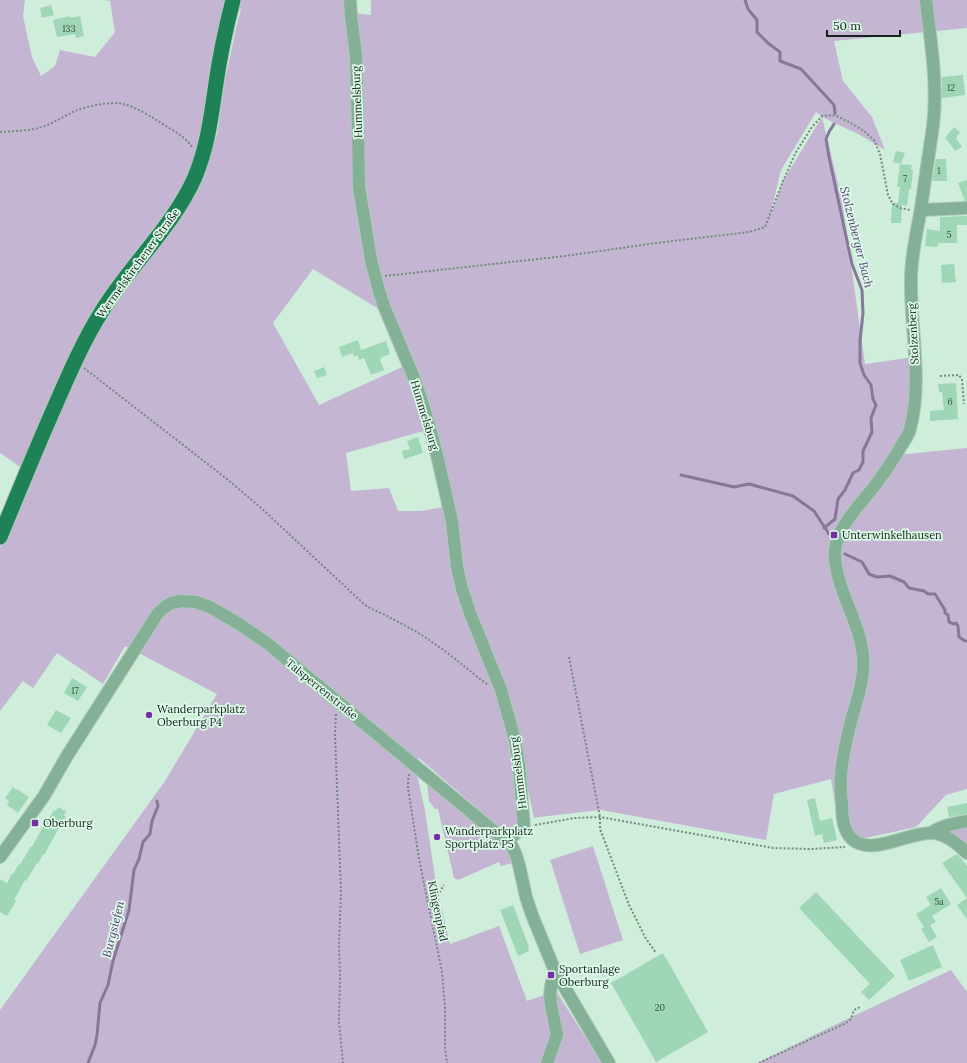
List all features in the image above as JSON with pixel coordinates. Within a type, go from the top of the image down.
[{"type":"main road","name":"Wermelskirchener Straße","points":[[0,537],[75,361],[92,328],[106,304],[123,280],[162,231],[181,203],[192,182],[200,162],[209,130],[222,50],[233,0]]},
{"type":"street","name":"Hummelsburg","points":[[350,0],[350,16],[356,56],[359,187],[371,260],[384,306],[414,378],[425,411],[452,521],[457,567],[462,589],[501,690],[515,740],[518,753],[524,827]]},
{"type":"street","name":"Stolzenberg","points":[[862,844],[852,839],[847,832],[843,820],[841,775],[845,747],[862,680],[864,667],[863,655],[860,639],[840,581],[835,561],[835,546],[840,532],[878,482],[896,456],[910,431],[916,396],[910,279],[934,115],[933,74],[926,0]]},
{"type":"street","points":[[921,210],[967,208]]},
{"type":"street","name":"Talsperrenstraße","points":[[0,857],[44,796],[67,756],[143,634],[160,611],[168,605],[181,601],[191,601],[210,607],[225,615],[267,644],[512,846],[518,860],[530,910],[554,971],[609,1063]]},
{"type":"street","points":[[931,833],[938,828],[967,821]]},
{"type":"street","points":[[507,842],[524,827]]},
{"type":"street","points":[[862,844],[878,845],[907,837],[931,833],[940,834],[946,837],[956,843],[967,853]]},
{"type":"street","points":[[547,1063],[557,1035],[550,995],[554,971]]},
{"type":"path","points":[[0,132],[35,129],[50,124],[83,108],[107,103],[119,103],[145,113],[185,138],[193,148],[200,162]]},
{"type":"path","points":[[375,277],[565,256],[749,232],[765,228],[796,152],[812,127],[822,116],[835,115],[864,131],[874,140],[880,154],[888,195],[893,204],[900,208],[921,210]]},
{"type":"path","points":[[75,361],[227,479],[260,507],[365,605],[372,610],[380,612],[402,624],[432,642],[466,667],[488,686],[501,690]]},
{"type":"path","points":[[940,376],[959,375],[962,380],[964,404]]},
{"type":"path","points":[[569,657],[600,817],[600,829],[629,905],[645,937],[656,953]]},
{"type":"path","points":[[337,701],[335,733],[341,899],[339,943],[339,1022],[343,1063]]},
{"type":"path","name":"Klingenpfad","points":[[414,765],[410,773],[408,788],[419,859],[442,972],[447,1063]]},
{"type":"path","points":[[524,827],[575,818],[600,817],[773,848],[835,848],[862,844]]},
{"type":"path","points":[[429,912],[432,904],[444,885]]},
{"type":"path","points":[[759,1063],[846,1023],[851,1019],[854,1010],[860,1007]]},
{"type":"shaded area","points":[[0,0],[25,0],[23,16],[32,57],[41,76],[55,66],[60,50],[95,57],[115,32],[110,1],[103,0],[348,0],[353,13],[371,15],[371,0],[967,0],[967,28],[834,41],[843,81],[872,117],[885,150],[860,135],[822,117],[842,200],[865,364],[914,357],[916,396],[897,455],[967,448],[967,789],[946,795],[916,827],[847,842],[837,815],[831,779],[774,794],[766,840],[601,810],[534,818],[515,729],[501,681],[491,685],[500,699],[507,733],[517,796],[519,829],[508,835],[419,758],[415,765],[425,811],[437,890],[450,944],[499,926],[527,1001],[556,991],[602,1063],[0,1063],[0,1010],[165,781],[217,694],[125,646],[103,684],[57,653],[33,688],[23,681],[0,711],[0,548],[55,417],[100,325],[200,183],[217,135],[225,80],[241,9],[225,6],[199,153],[171,211],[108,293],[22,468],[0,453]],"holes":[[[816,112],[822,117],[783,181],[770,216],[781,170]],[[313,269],[395,319],[413,362],[319,405],[273,323]],[[427,430],[453,505],[422,511],[398,511],[389,488],[351,491],[346,453]]]},
{"type":"shaded area","points":[[430,783],[504,845],[513,863],[501,866],[499,862],[458,880],[454,878],[438,809],[435,809],[429,801],[427,784]]},
{"type":"shaded area","points":[[967,823],[967,847],[938,830]]},
{"type":"shaded area","points":[[593,846],[623,940],[580,954],[550,860]]},
{"type":"shaded area","points":[[951,970],[967,992],[967,1063],[757,1063],[847,1019]]},
{"type":"building","points":[[51,5],[54,15],[42,18],[40,8]]},
{"type":"building","points":[[70,16],[70,18],[80,16],[84,36],[76,38],[75,34],[57,37],[53,20]]},
{"type":"building","points":[[963,75],[965,95],[942,98],[942,77]]},
{"type":"building","points":[[954,127],[960,132],[956,138],[962,147],[955,151],[945,138]]},
{"type":"building","points":[[896,151],[905,153],[901,164],[893,162]]},
{"type":"building","points":[[936,159],[946,159],[947,181],[932,181]]},
{"type":"building","points":[[900,164],[912,165],[911,169],[913,170],[911,189],[909,189],[907,206],[902,205],[901,223],[891,223],[892,203],[898,203],[900,187],[897,187]]},
{"type":"building","points":[[967,180],[967,201],[965,201],[958,183]]},
{"type":"building","points":[[967,216],[967,225],[957,225],[957,243],[938,243],[937,247],[925,246],[927,229],[940,231],[940,217]]},
{"type":"building","points":[[954,264],[956,282],[942,283],[941,265]]},
{"type":"building","points":[[358,340],[361,350],[386,341],[390,354],[380,358],[384,370],[371,375],[364,358],[359,360],[358,355],[354,357],[353,353],[342,357],[339,347]]},
{"type":"building","points":[[324,367],[327,375],[317,378],[314,371]]},
{"type":"building","points":[[956,383],[958,419],[930,421],[930,411],[944,410],[942,392],[939,392],[938,384]]},
{"type":"building","points":[[418,437],[423,453],[404,459],[402,451],[410,449],[407,441]]},
{"type":"building","points":[[72,678],[87,687],[78,701],[64,693]]},
{"type":"building","points":[[56,710],[71,718],[61,733],[47,725]]},
{"type":"building","points":[[13,787],[29,797],[18,813],[7,805],[9,801],[5,798]]},
{"type":"building","points":[[815,798],[820,821],[832,818],[837,840],[824,843],[822,834],[815,836],[807,800]]},
{"type":"building","points":[[967,803],[967,814],[949,817],[947,807]]},
{"type":"building","points":[[58,807],[66,811],[64,816],[66,817],[44,855],[43,854],[26,881],[25,880],[14,900],[16,901],[7,916],[0,912],[0,879],[7,883],[12,873],[13,874],[19,864],[20,865],[31,846],[32,847],[47,819],[48,820],[54,810],[56,811]]},
{"type":"building","points":[[957,854],[967,866],[967,898],[942,863]]},
{"type":"building","points":[[941,888],[951,904],[932,916],[936,922],[930,925],[937,937],[929,942],[921,929],[924,927],[916,914],[931,905],[926,897]]},
{"type":"building","points":[[816,892],[895,976],[869,1000],[861,992],[870,984],[799,908]]},
{"type":"building","points":[[967,898],[967,919],[957,905]]},
{"type":"building","points":[[513,905],[529,947],[529,951],[518,956],[500,910]]},
{"type":"building","points":[[933,945],[942,967],[909,981],[900,960]]},
{"type":"building","points":[[663,953],[708,1032],[656,1062],[611,983]]},
{"type":"waterway","name":"Stolzenberger Bach","points":[[745,0],[748,9],[757,20],[757,32],[780,52],[780,61],[801,69],[834,105],[835,113]]},
{"type":"waterway","name":"Stolzenberger Bach","points":[[824,528],[835,519],[838,499],[845,490],[853,473],[859,470],[863,462],[863,451],[872,432],[871,418],[876,405],[873,399],[871,385],[864,375],[860,363],[860,341],[863,313],[862,290],[852,264],[826,139],[834,124]]},
{"type":"waterway","points":[[681,475],[734,487],[749,484],[793,496],[814,511],[829,534]]},
{"type":"waterway","points":[[845,554],[862,562],[869,574],[877,577],[890,576],[904,582],[909,588],[924,591],[928,594],[935,594],[945,610],[945,613],[948,615],[949,622],[954,624],[956,623],[958,626],[959,637],[967,641]]},
{"type":"waterway","name":"Burgsiefen","points":[[88,1063],[95,1045],[100,1003],[108,985],[113,961],[129,910],[134,870],[139,859],[143,842],[150,834],[152,821],[158,806],[157,801]]},
{"type":"place","name":"Unterwinkelhausen","points":[[834,535]]},
{"type":"place","name":"Wanderparkplatz Oberburg P4","points":[[149,715]]},
{"type":"place","name":"Oberburg","points":[[35,823]]},
{"type":"place","name":"Wanderparkplatz Sportplatz P5","points":[[437,837]]},
{"type":"place","name":"Sportanlage Oberburg","points":[[551,975]]}]
